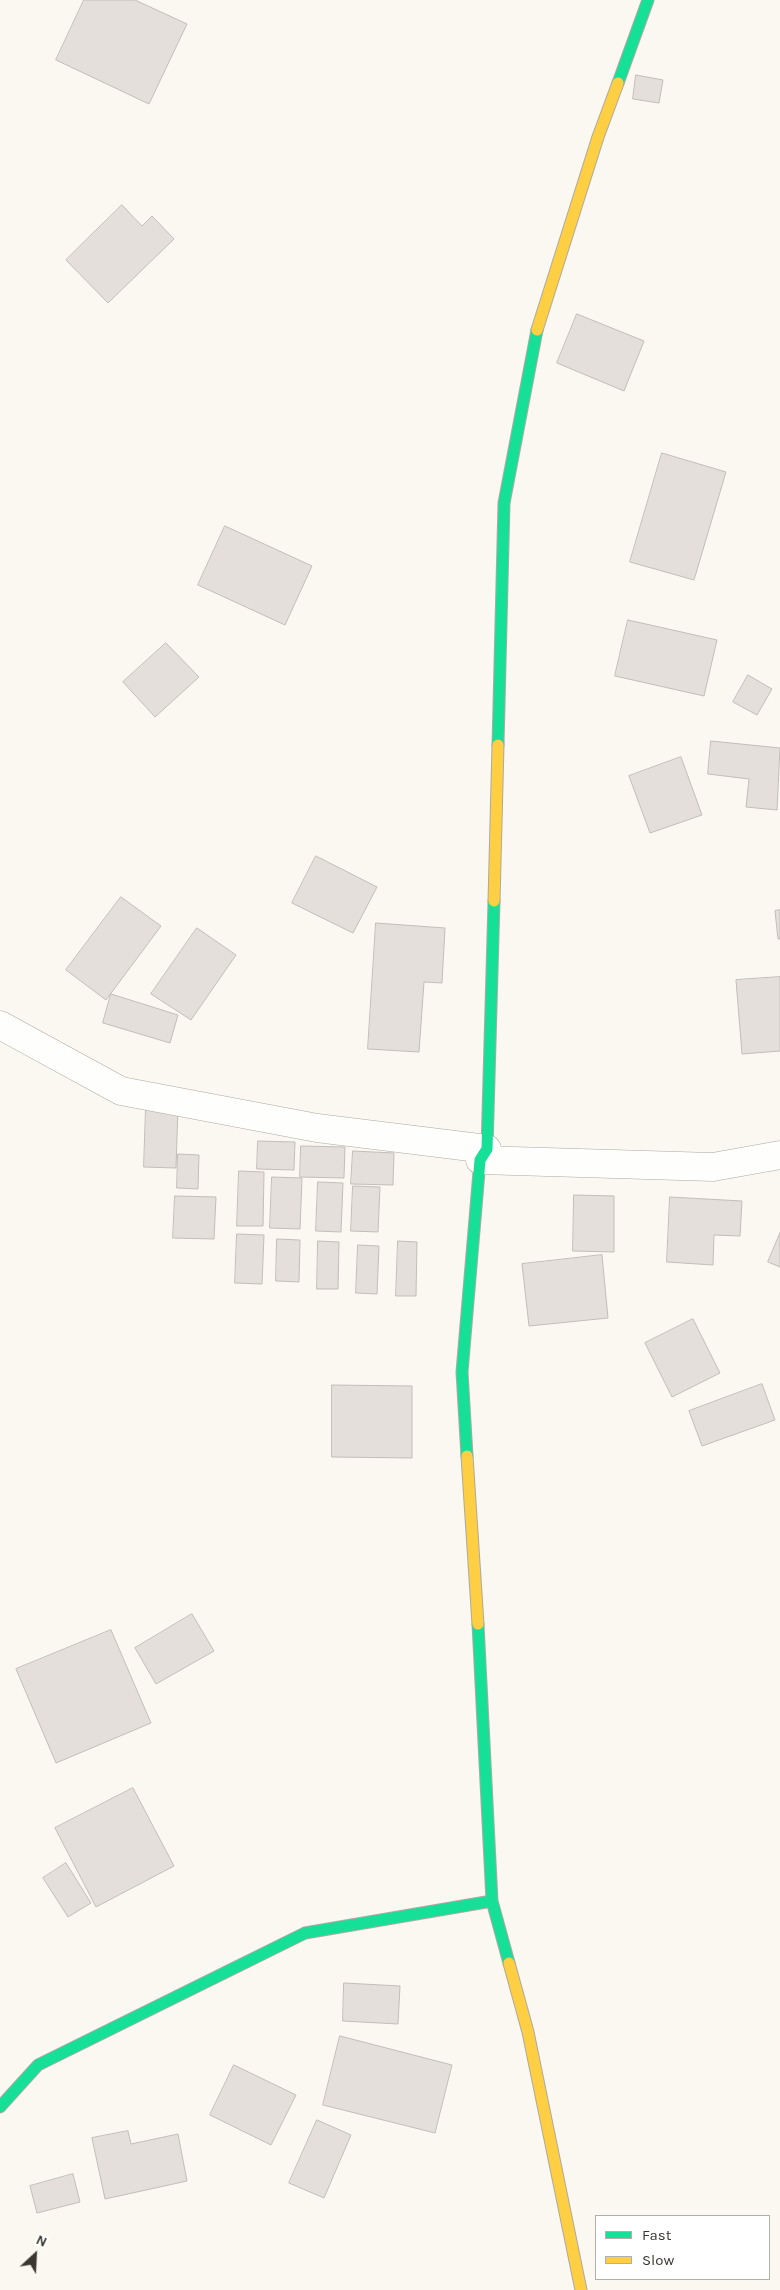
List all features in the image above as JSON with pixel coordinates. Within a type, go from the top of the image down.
[{"type":"street","points":[[581,2290],[528,2032],[492,1901],[485,1742],[462,1372],[484,1155],[504,503],[537,330],[598,137],[648,0]]},
{"type":"street","points":[[0,1026],[121,1091],[317,1128],[484,1155],[713,1167],[780,1155]]},
{"type":"street","points":[[0,2108],[38,2065],[306,1933],[492,1901]]},
{"type":"building","points":[[84,0],[135,0],[187,24],[149,104],[56,60]]},
{"type":"building","points":[[636,75],[663,80],[659,103],[633,99]]},
{"type":"building","points":[[122,205],[142,226],[152,216],[174,239],[108,303],[66,260]]},
{"type":"building","points":[[577,314],[644,341],[624,391],[557,363]]},
{"type":"building","points":[[662,453],[726,472],[694,580],[630,562]]},
{"type":"building","points":[[225,526],[312,566],[285,625],[198,585]]},
{"type":"building","points":[[628,620],[717,640],[704,696],[615,676]]},
{"type":"building","points":[[166,643],[199,677],[155,717],[123,682]]},
{"type":"building","points":[[748,675],[772,689],[757,715],[733,702]]},
{"type":"building","points":[[711,741],[780,748],[777,810],[746,807],[749,779],[708,774]]},
{"type":"building","points":[[681,757],[702,815],[650,833],[629,776]]},
{"type":"building","points":[[316,856],[377,887],[353,933],[292,903]]},
{"type":"building","points":[[121,897],[161,926],[106,1000],[66,970]]},
{"type":"building","points":[[780,910],[780,939],[778,939],[775,911]]},
{"type":"building","points":[[376,923],[445,928],[442,983],[424,982],[419,1052],[368,1049]]},
{"type":"building","points":[[197,928],[236,955],[191,1020],[151,994]]},
{"type":"building","points":[[780,977],[780,1051],[742,1054],[736,980]]},
{"type":"building","points":[[111,994],[178,1015],[170,1043],[103,1023]]},
{"type":"building","points":[[146,1106],[178,1107],[176,1168],[144,1167]]},
{"type":"building","points":[[258,1141],[295,1142],[294,1170],[257,1169]]},
{"type":"building","points":[[301,1146],[345,1147],[344,1178],[300,1177]]},
{"type":"building","points":[[353,1151],[394,1153],[393,1185],[351,1184]]},
{"type":"building","points":[[178,1154],[199,1155],[198,1189],[177,1188]]},
{"type":"building","points":[[239,1171],[264,1172],[263,1226],[237,1226]]},
{"type":"building","points":[[272,1177],[302,1178],[300,1229],[270,1228]]},
{"type":"building","points":[[318,1182],[343,1183],[341,1232],[316,1231]]},
{"type":"building","points":[[353,1186],[380,1187],[378,1232],[351,1231]]},
{"type":"building","points":[[574,1195],[614,1196],[614,1252],[573,1251]]},
{"type":"building","points":[[175,1196],[216,1197],[214,1239],[173,1238]]},
{"type":"building","points":[[670,1197],[742,1201],[740,1236],[714,1235],[713,1265],[667,1262]]},
{"type":"building","points":[[780,1233],[780,1267],[768,1262]]},
{"type":"building","points":[[237,1234],[264,1235],[262,1284],[235,1283]]},
{"type":"building","points":[[277,1239],[300,1240],[299,1282],[276,1281]]},
{"type":"building","points":[[318,1241],[339,1242],[338,1289],[317,1289]]},
{"type":"building","points":[[398,1241],[417,1242],[416,1296],[396,1296]]},
{"type":"building","points":[[358,1245],[379,1246],[377,1294],[356,1293]]},
{"type":"building","points":[[602,1255],[608,1318],[529,1326],[522,1264]]},
{"type":"building","points":[[693,1319],[720,1373],[672,1397],[645,1343]]},
{"type":"building","points":[[762,1384],[775,1420],[702,1446],[689,1411]]},
{"type":"building","points":[[332,1385],[412,1386],[412,1458],[332,1457]]},
{"type":"building","points":[[192,1614],[214,1651],[156,1684],[135,1648]]},
{"type":"building","points":[[111,1630],[151,1723],[56,1763],[16,1669]]},
{"type":"building","points":[[133,1788],[174,1866],[96,1907],[55,1828]]},
{"type":"building","points":[[66,1863],[91,1903],[68,1917],[43,1878]]},
{"type":"building","points":[[344,1983],[400,1986],[398,2024],[343,2021]]},
{"type":"building","points":[[340,2036],[452,2065],[435,2133],[323,2105]]},
{"type":"building","points":[[234,2065],[296,2095],[271,2145],[210,2115]]},
{"type":"building","points":[[317,2120],[351,2135],[324,2198],[289,2183]]},
{"type":"building","points":[[128,2131],[131,2144],[178,2134],[187,2181],[105,2199],[92,2138]]},
{"type":"building","points":[[73,2174],[80,2202],[37,2213],[30,2186]]},
{"type":"traffic: fast","points":[[618,83],[648,0]]},
{"type":"traffic: fast","points":[[498,745],[504,503],[537,330]]},
{"type":"traffic: fast","points":[[467,1456],[462,1372],[480,1160],[487,1149],[494,901]]},
{"type":"traffic: fast","points":[[478,1624],[492,1901],[509,1963]]},
{"type":"traffic: fast","points":[[0,2107],[38,2065],[305,1933],[492,1901]]},
{"type":"traffic: slow","points":[[537,330],[598,137],[618,83]]},
{"type":"traffic: slow","points":[[494,901],[498,745]]},
{"type":"traffic: slow","points":[[467,1456],[478,1624]]},
{"type":"traffic: slow","points":[[509,1963],[528,2032],[581,2290]]}]
